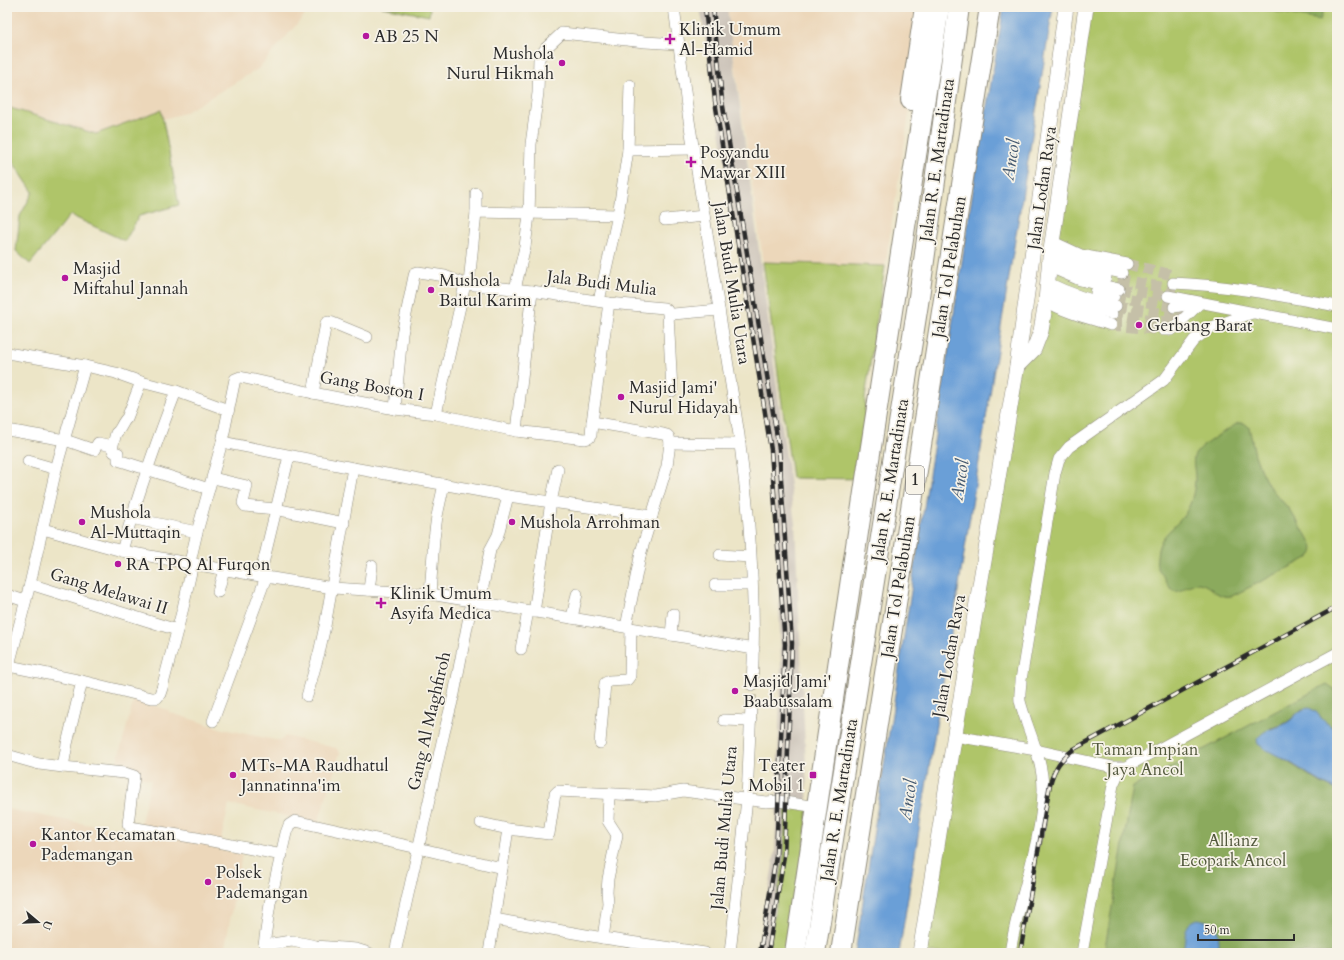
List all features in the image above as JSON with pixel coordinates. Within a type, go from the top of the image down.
[{"type":"highway","points":[[866,479],[865,398],[925,7]]},
{"type":"highway","name":"Jalan R. E. Martadinata","points":[[795,953],[939,7]]},
{"type":"highway","name":"Jalan R. E. Martadinata","points":[[815,953],[918,304],[959,7]]},
{"type":"highway","name":"Jalan Tol Pelabuhan","points":[[820,953],[963,7]]},
{"type":"highway","name":"Jalan Tol Pelabuhan","points":[[841,953],[990,7]]},
{"type":"main road","name":"Jalan Lodan Raya","points":[[920,953],[1017,366],[1066,7]]},
{"type":"main road","name":"Jalan Lodan Raya","points":[[1017,366],[1034,349],[1039,340],[1086,7]]},
{"type":"street","name":"Jalan Budi Mulia Utara","points":[[674,7],[704,216],[740,444],[749,527],[754,649],[752,685]]},
{"type":"street","points":[[515,289],[525,247],[529,214],[531,144],[538,93],[539,58],[546,48],[562,34],[679,44]]},
{"type":"street","points":[[600,743],[605,683],[609,681],[627,680],[630,676],[628,627],[641,552],[667,466],[670,443],[667,435],[592,422],[604,302],[628,150],[630,85]]},
{"type":"street","points":[[628,150],[694,149]]},
{"type":"street","points":[[436,414],[467,284],[476,212],[476,193]]},
{"type":"street","points":[[476,212],[618,215]]},
{"type":"street","points":[[665,220],[704,216]]},
{"type":"street","points":[[1049,270],[1081,254],[1117,293]]},
{"type":"street","points":[[1049,270],[1067,266],[1087,274],[1117,293]]},
{"type":"street","points":[[1049,270],[1063,282],[1117,293]]},
{"type":"street","points":[[1049,270],[1067,301],[1089,309],[1117,293]]},
{"type":"street","name":"Jala Budi Mulia","points":[[395,408],[402,334],[414,276],[415,273],[418,272],[445,276],[467,284],[532,291],[604,302],[664,308],[667,310],[668,314],[672,391]]},
{"type":"street","points":[[1200,303],[1172,286],[1196,283],[1264,292],[1337,306]]},
{"type":"street","points":[[516,431],[532,291]]},
{"type":"street","points":[[1163,330],[1172,330],[1200,303]]},
{"type":"street","points":[[1174,307],[1200,303],[1337,330]]},
{"type":"street","points":[[673,314],[719,310]]},
{"type":"street","points":[[1010,953],[1017,919],[1035,851],[1042,810],[1042,772],[1023,711],[1020,696],[1022,674],[1055,473],[1059,459],[1069,446],[1164,380],[1194,340],[1212,327],[1252,313]]},
{"type":"street","points":[[313,393],[326,323],[333,323],[367,337]]},
{"type":"street","points":[[7,353],[85,366],[116,373],[141,382],[176,391],[228,410]]},
{"type":"street","points":[[63,767],[82,681],[8,669],[26,601],[56,469],[85,366]]},
{"type":"street","name":"Gang Boston I","points":[[82,681],[151,698],[157,698],[160,694],[177,630],[192,563],[197,532],[222,442],[235,380],[240,377],[313,393],[436,414],[516,431],[585,439],[589,438],[591,435],[592,422]]},
{"type":"street","points":[[141,382],[127,418],[125,419],[119,432],[116,433],[112,446],[114,452],[118,453],[118,460],[210,489]]},
{"type":"street","points":[[122,551],[131,518],[161,429],[176,391]]},
{"type":"street","points":[[7,430],[65,440],[94,450],[98,443],[112,446]]},
{"type":"street","points":[[222,442],[289,456],[508,496],[652,516]]},
{"type":"street","points":[[670,443],[740,444]]},
{"type":"street","points":[[213,721],[263,576],[275,509],[289,456]]},
{"type":"street","points":[[28,461],[56,469]]},
{"type":"street","points":[[307,696],[322,644],[353,468]]},
{"type":"street","points":[[521,649],[531,611],[558,469]]},
{"type":"street","points":[[213,478],[247,486],[243,503],[245,506],[275,509],[344,523]]},
{"type":"street","points":[[430,594],[435,531],[444,484]]},
{"type":"street","name":"Gang Al Maghfiroh","points":[[395,953],[444,733],[476,602],[490,550],[498,535],[508,496]]},
{"type":"street","points":[[131,518],[197,532]]},
{"type":"street","points":[[43,529],[122,551],[333,588],[430,594],[754,649]]},
{"type":"street","points":[[720,555],[750,557]]},
{"type":"street","points":[[369,590],[372,566]]},
{"type":"street","points":[[218,592],[224,569]]},
{"type":"street","name":"Gang Melawai II","points":[[30,584],[177,630]]},
{"type":"street","points":[[715,584],[751,585]]},
{"type":"street","points":[[572,618],[578,594]]},
{"type":"street","points":[[7,595],[26,601]]},
{"type":"street","points":[[671,634],[674,614]]},
{"type":"street","points":[[1082,953],[1113,785],[1118,774],[1126,767],[1337,654]]},
{"type":"street","name":"Jalan Budi Mulia Utara","points":[[730,953],[746,799],[751,706]]},
{"type":"street","points":[[724,720],[751,721]]},
{"type":"street","points":[[955,736],[1036,750],[1112,767],[1126,767]]},
{"type":"street","points":[[7,755],[39,764],[125,773],[134,776],[128,824],[130,827],[197,838],[282,855]]},
{"type":"street","points":[[482,823],[508,829],[549,834],[555,794],[558,791],[655,796],[683,790],[817,808]]},
{"type":"street","points":[[603,938],[608,903],[608,879],[617,835],[608,821],[609,794]]},
{"type":"street","points":[[369,953],[356,949],[316,946],[292,941],[264,945],[270,903],[289,825],[295,821],[502,868]]},
{"type":"street","points":[[489,953],[508,829]]},
{"type":"street","points":[[494,919],[603,938],[705,953]]},
{"type":"shaded area","points":[[7,7],[308,7],[304,16],[258,69],[184,113],[78,144],[7,136]]},
{"type":"shaded area","points":[[700,7],[727,7],[795,524],[810,857],[795,953],[758,953],[775,853],[781,666],[777,532],[765,408]]},
{"type":"shaded area","points":[[727,7],[925,7],[911,100],[897,97],[911,101],[885,266],[763,262]]},
{"type":"shaded area","points":[[134,700],[169,710],[168,712],[223,729],[275,740],[282,740],[285,736],[336,748],[340,753],[317,826],[282,815],[229,804],[219,849],[242,854],[224,953],[7,953],[7,809],[138,834],[151,780],[115,769]]},
{"type":"green space","points":[[382,7],[430,7],[429,16]]},
{"type":"green space","name":"Taman Impian Jaya Ancol","points":[[1086,7],[1337,7],[1337,953],[921,953],[1017,366],[1034,349]]},
{"type":"green space","points":[[1251,7],[1324,7],[1320,20]]},
{"type":"green space","points":[[7,107],[96,134],[161,110],[179,205],[139,216],[125,241],[70,215],[30,264],[16,251],[20,216],[33,192],[7,153]]},
{"type":"green space","points":[[763,262],[885,266],[865,398],[866,479],[792,478]]},
{"type":"green space","points":[[1238,423],[1244,423],[1249,427],[1255,455],[1268,485],[1289,509],[1312,544],[1312,553],[1306,559],[1232,596],[1222,596],[1207,586],[1199,583],[1192,584],[1179,591],[1174,591],[1157,566],[1157,557],[1160,544],[1165,535],[1183,517],[1190,504],[1195,485],[1193,462],[1196,453],[1210,441]]},
{"type":"green space","name":"Allianz Ecopark Ancol","points":[[1327,684],[1337,691],[1337,731],[1324,721],[1315,711],[1302,709],[1284,724],[1270,728],[1280,757],[1321,783],[1337,790],[1337,953],[1218,953],[1219,943],[1183,950],[1182,953],[1104,953],[1133,787]]},
{"type":"green space","points":[[786,803],[808,806],[795,953],[768,953],[784,856]]},
{"type":"water","name":"Ancol","points":[[1004,7],[1053,7],[899,953],[855,953],[978,158]]},
{"type":"water","points":[[1309,708],[1315,711],[1324,721],[1337,731],[1337,790],[1319,781],[1258,744],[1257,739],[1265,732],[1284,724],[1291,720],[1300,711]]},
{"type":"water","points":[[1198,919],[1211,923],[1217,930],[1219,940],[1218,953],[1182,953],[1187,929],[1192,922]]},
{"type":"tunnel","points":[[1127,264],[1172,275]]},
{"type":"tunnel","points":[[1118,279],[1176,290]]},
{"type":"tunnel","points":[[1119,289],[1168,296]]},
{"type":"tunnel","points":[[1114,296],[1174,307]]},
{"type":"tunnel","points":[[1116,306],[1173,315],[1184,310]]},
{"type":"tunnel","points":[[1112,314],[1172,322],[1185,314]]},
{"type":"tunnel","points":[[1111,325],[1163,330]]},
{"type":"tunnel","points":[[751,706],[752,685]]},
{"type":"railway","points":[[705,7],[715,101],[771,450],[785,644],[776,856],[760,953]]},
{"type":"railway","points":[[713,7],[722,100],[779,449],[792,643],[784,856],[768,953]]},
{"type":"railway","points":[[1020,953],[1050,784],[1056,768],[1062,760],[1074,749],[1337,607]]},
{"type":"place","name":"AB 25 N","points":[[366,36]]},
{"type":"place","name":"Klinik Umum Al-Hamid","points":[[670,39]]},
{"type":"place","name":"Mushola Nurul Hikmah","points":[[562,63]]},
{"type":"place","name":"Posyandu Mawar XIII","points":[[691,162]]},
{"type":"place","name":"Masjid Miftahul Jannah","points":[[65,278]]},
{"type":"place","name":"Mushola Baitul Karim","points":[[431,290]]},
{"type":"place","name":"Gerbang Barat","points":[[1139,325]]},
{"type":"place","name":"Masjid Jami' Nurul Hidayah","points":[[621,397]]},
{"type":"place","name":"Mushola Al-Muttaqin","points":[[82,522]]},
{"type":"place","name":"Mushola Arrohman","points":[[512,522]]},
{"type":"place","name":"RA TPQ Al Furqon","points":[[118,564]]},
{"type":"place","name":"Klinik Umum Asyifa Medica","points":[[381,603]]},
{"type":"place","name":"Masjid Jami' Baabussalam","points":[[735,691]]},
{"type":"place","name":"MTs-MA Raudhatul Jannatinna'im","points":[[233,775]]},
{"type":"place","name":"Teater Mobil 1","points":[[813,775]]},
{"type":"place","name":"Kantor Kecamatan Pademangan","points":[[33,844]]},
{"type":"place","name":"Polsek Pademangan","points":[[208,882]]}]
